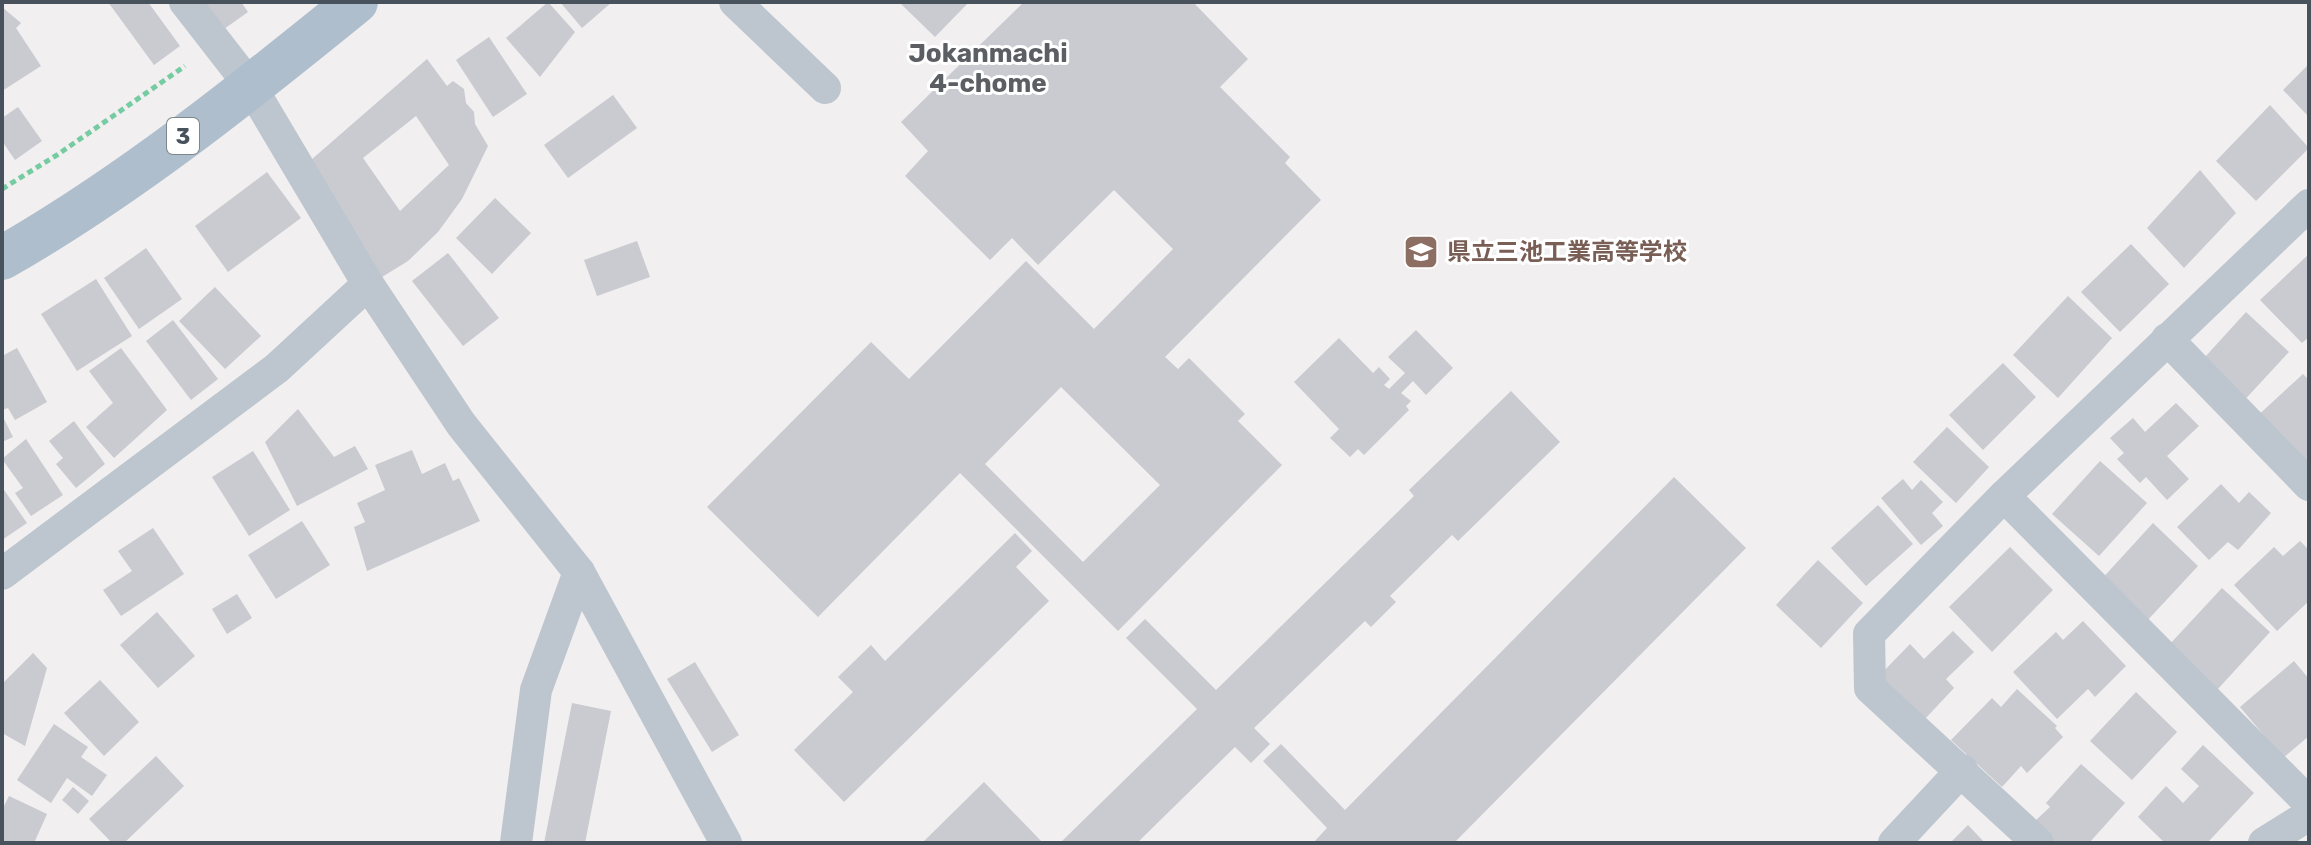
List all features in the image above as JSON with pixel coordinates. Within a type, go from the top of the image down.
[{"type":"main road","name":"3","points":[[2,258],[55,228],[251,87],[356,2]]},
{"type":"street","points":[[185,2],[251,87],[368,284],[461,424],[579,572],[726,843]]},
{"type":"street","points":[[735,2],[825,88]]},
{"type":"street","points":[[2038,843],[1870,688],[1869,634],[2004,496],[2309,205]]},
{"type":"street","points":[[2,574],[277,368],[368,284]]},
{"type":"street","points":[[2167,339],[2309,485]]},
{"type":"street","points":[[2004,496],[2309,803]]},
{"type":"street","points":[[516,843],[536,690],[579,572]]},
{"type":"street","points":[[1894,843],[1962,770]]},
{"type":"street","points":[[2264,843],[2309,815]]},
{"type":"path","points":[[2,189],[57,155],[185,66]]},
{"type":"building","points":[[108,2],[148,2],[180,46],[154,65]]},
{"type":"building","points":[[204,2],[241,2],[248,12],[224,29]]},
{"type":"building","points":[[548,2],[575,32],[540,77],[506,38]]},
{"type":"building","points":[[560,2],[612,2],[582,28]]},
{"type":"building","points":[[899,2],[969,2],[935,37]]},
{"type":"building","points":[[1024,2],[1193,2],[1248,59],[1220,87],[1290,157],[1285,163],[1321,200],[1165,357],[1178,369],[1189,358],[1245,414],[1238,421],[1282,465],[1118,631],[960,473],[818,617],[707,507],[871,342],[909,379],[1026,261],[1094,329],[1173,249],[1114,190],[1038,265],[1012,238],[990,260],[905,176],[928,151],[901,122]],"holes":[[[1061,387],[1160,485],[1083,562],[985,464]]]},
{"type":"building","points":[[2,7],[21,23],[16,28],[41,66],[2,91]]},
{"type":"building","points":[[489,37],[527,94],[493,117],[456,60]]},
{"type":"building","points":[[427,59],[447,86],[453,81],[464,89],[466,103],[474,112],[475,124],[488,146],[462,199],[438,232],[408,261],[382,277],[311,160]],"holes":[[[416,116],[449,165],[400,211],[363,158]]]},
{"type":"building","points":[[2309,64],[2309,117],[2283,90]]},
{"type":"building","points":[[613,95],[637,128],[568,178],[544,145]]},
{"type":"building","points":[[2270,105],[2309,148],[2256,201],[2216,161]]},
{"type":"building","points":[[18,107],[42,141],[15,160],[2,141],[2,118]]},
{"type":"building","points":[[2200,170],[2236,213],[2184,268],[2147,228]]},
{"type":"building","points":[[267,172],[301,218],[228,272],[195,226]]},
{"type":"building","points":[[495,198],[531,233],[492,274],[456,238]]},
{"type":"building","points":[[637,241],[650,277],[597,296],[584,260]]},
{"type":"building","points":[[2131,244],[2169,284],[2120,332],[2081,292]]},
{"type":"building","points":[[146,248],[182,299],[139,329],[104,278]]},
{"type":"building","points":[[448,253],[499,318],[463,346],[412,281]]},
{"type":"building","points":[[2309,254],[2309,337],[2302,343],[2260,300]]},
{"type":"building","points":[[96,279],[132,336],[77,371],[41,314]]},
{"type":"building","points":[[215,287],[261,336],[225,369],[179,321]]},
{"type":"building","points":[[2068,296],[2112,338],[2058,398],[2013,355]]},
{"type":"building","points":[[2246,312],[2289,352],[2238,407],[2195,368]]},
{"type":"building","points":[[173,320],[218,379],[191,400],[146,341]]},
{"type":"building","points":[[1416,330],[1453,368],[1426,395],[1413,381],[1401,393],[1411,401],[1406,406],[1409,410],[1364,455],[1358,449],[1350,457],[1330,438],[1339,429],[1294,382],[1339,338],[1373,373],[1379,367],[1390,379],[1384,385],[1389,389],[1405,373],[1388,357]]},
{"type":"building","points":[[17,348],[47,402],[15,420],[8,408],[2,410],[2,356]]},
{"type":"building","points":[[121,348],[167,410],[114,458],[86,427],[113,403],[89,371]]},
{"type":"building","points":[[2003,363],[2036,397],[1983,450],[1949,415]]},
{"type":"building","points":[[2303,374],[2309,380],[2309,462],[2301,469],[2254,419]]},
{"type":"building","points":[[1511,391],[1560,442],[1458,541],[1452,535],[1390,596],[1396,602],[1371,627],[1365,621],[1254,728],[1270,744],[1251,763],[1235,747],[1137,843],[1060,843],[1197,709],[1126,638],[1145,619],[1216,690],[1414,496],[1409,490]]},
{"type":"building","points":[[2176,403],[2199,426],[2167,456],[2189,479],[2167,500],[2146,477],[2140,483],[2117,459],[2124,453],[2110,438],[2133,418],[2145,432]]},
{"type":"building","points":[[298,409],[334,457],[355,446],[368,469],[297,506],[265,442]]},
{"type":"building","points":[[2,415],[13,437],[2,442]]},
{"type":"building","points":[[74,421],[105,464],[76,488],[56,464],[63,458],[49,441]]},
{"type":"building","points":[[1947,427],[1989,467],[1956,503],[1913,462]]},
{"type":"building","points":[[26,439],[63,495],[31,516],[15,493],[23,488],[2,459]]},
{"type":"building","points":[[412,450],[422,474],[445,463],[453,481],[459,478],[480,521],[367,571],[354,527],[365,522],[357,503],[385,490],[375,465]]},
{"type":"building","points":[[253,451],[290,510],[249,536],[212,477]]},
{"type":"building","points":[[2100,461],[2147,503],[2099,556],[2052,514]]},
{"type":"building","points":[[1674,477],[1746,548],[1454,843],[1313,843],[1327,828],[1263,761],[1281,744],[1345,810]]},
{"type":"building","points":[[1903,479],[1912,490],[1921,480],[1943,502],[1932,513],[1943,526],[1921,545],[1881,498]]},
{"type":"building","points":[[2221,484],[2239,503],[2249,492],[2271,513],[2238,550],[2228,542],[2209,560],[2177,527]]},
{"type":"building","points":[[2,487],[27,523],[2,540]]},
{"type":"building","points":[[1878,505],[1913,544],[1866,586],[1831,548]]},
{"type":"building","points":[[302,521],[330,565],[276,599],[248,555]]},
{"type":"building","points":[[2153,523],[2198,566],[2144,624],[2099,582]]},
{"type":"building","points":[[153,528],[184,574],[121,616],[103,590],[132,571],[118,551]]},
{"type":"building","points":[[1015,533],[1032,551],[1016,567],[1049,601],[844,802],[794,750],[853,692],[838,677],[871,645],[885,661]]},
{"type":"building","points":[[2300,541],[2309,550],[2309,601],[2277,631],[2234,585],[2274,547],[2283,556]]},
{"type":"building","points":[[2010,547],[2053,590],[1992,652],[1949,607]]},
{"type":"building","points":[[1818,560],[1863,603],[1821,648],[1776,605]]},
{"type":"building","points":[[2222,588],[2270,632],[2217,690],[2169,645]]},
{"type":"building","points":[[237,594],[252,618],[227,634],[212,609]]},
{"type":"building","points":[[157,612],[195,656],[158,688],[120,645]]},
{"type":"building","points":[[2083,621],[2126,666],[2095,697],[2088,689],[2057,719],[2013,672],[2056,632],[2063,640]]},
{"type":"building","points":[[1953,631],[1974,652],[1946,679],[1954,688],[1924,720],[1879,676],[1910,644],[1924,659]]},
{"type":"building","points":[[33,653],[47,668],[25,746],[2,733],[2,684]]},
{"type":"building","points":[[2294,661],[2309,679],[2309,736],[2283,758],[2240,707]]},
{"type":"building","points":[[695,662],[739,735],[712,752],[667,679]]},
{"type":"building","points":[[100,680],[139,722],[104,756],[64,713]]},
{"type":"building","points":[[2017,689],[2057,726],[2055,728],[2063,737],[2027,773],[2021,766],[2002,787],[1951,740],[1992,698],[2001,707]]},
{"type":"building","points":[[2136,692],[2177,732],[2132,780],[2090,741]]},
{"type":"building","points":[[572,703],[611,711],[585,843],[544,843]]},
{"type":"building","points":[[54,724],[88,747],[81,757],[107,775],[92,796],[67,778],[51,803],[17,780]]},
{"type":"building","points":[[2203,745],[2254,793],[2209,841],[2165,843],[2138,817],[2166,786],[2183,803],[2199,786],[2181,769]]},
{"type":"building","points":[[156,756],[184,786],[124,843],[112,843],[89,819]]},
{"type":"building","points":[[2081,764],[2125,803],[2089,843],[2053,843],[2034,822],[2050,807],[2046,803]]},
{"type":"building","points":[[984,782],[1043,843],[922,843]]},
{"type":"building","points":[[73,787],[89,801],[78,814],[62,800]]},
{"type":"building","points":[[9,796],[47,814],[34,843],[2,843],[2,810]]},
{"type":"building","points":[[1968,825],[1985,843],[1950,843]]},
{"type":"place","name":"県立三池工業高等学校","points":[[1421,252]]},
{"type":"district","name":"Jokanmachi 4-chome","points":[[988,68]]}]
